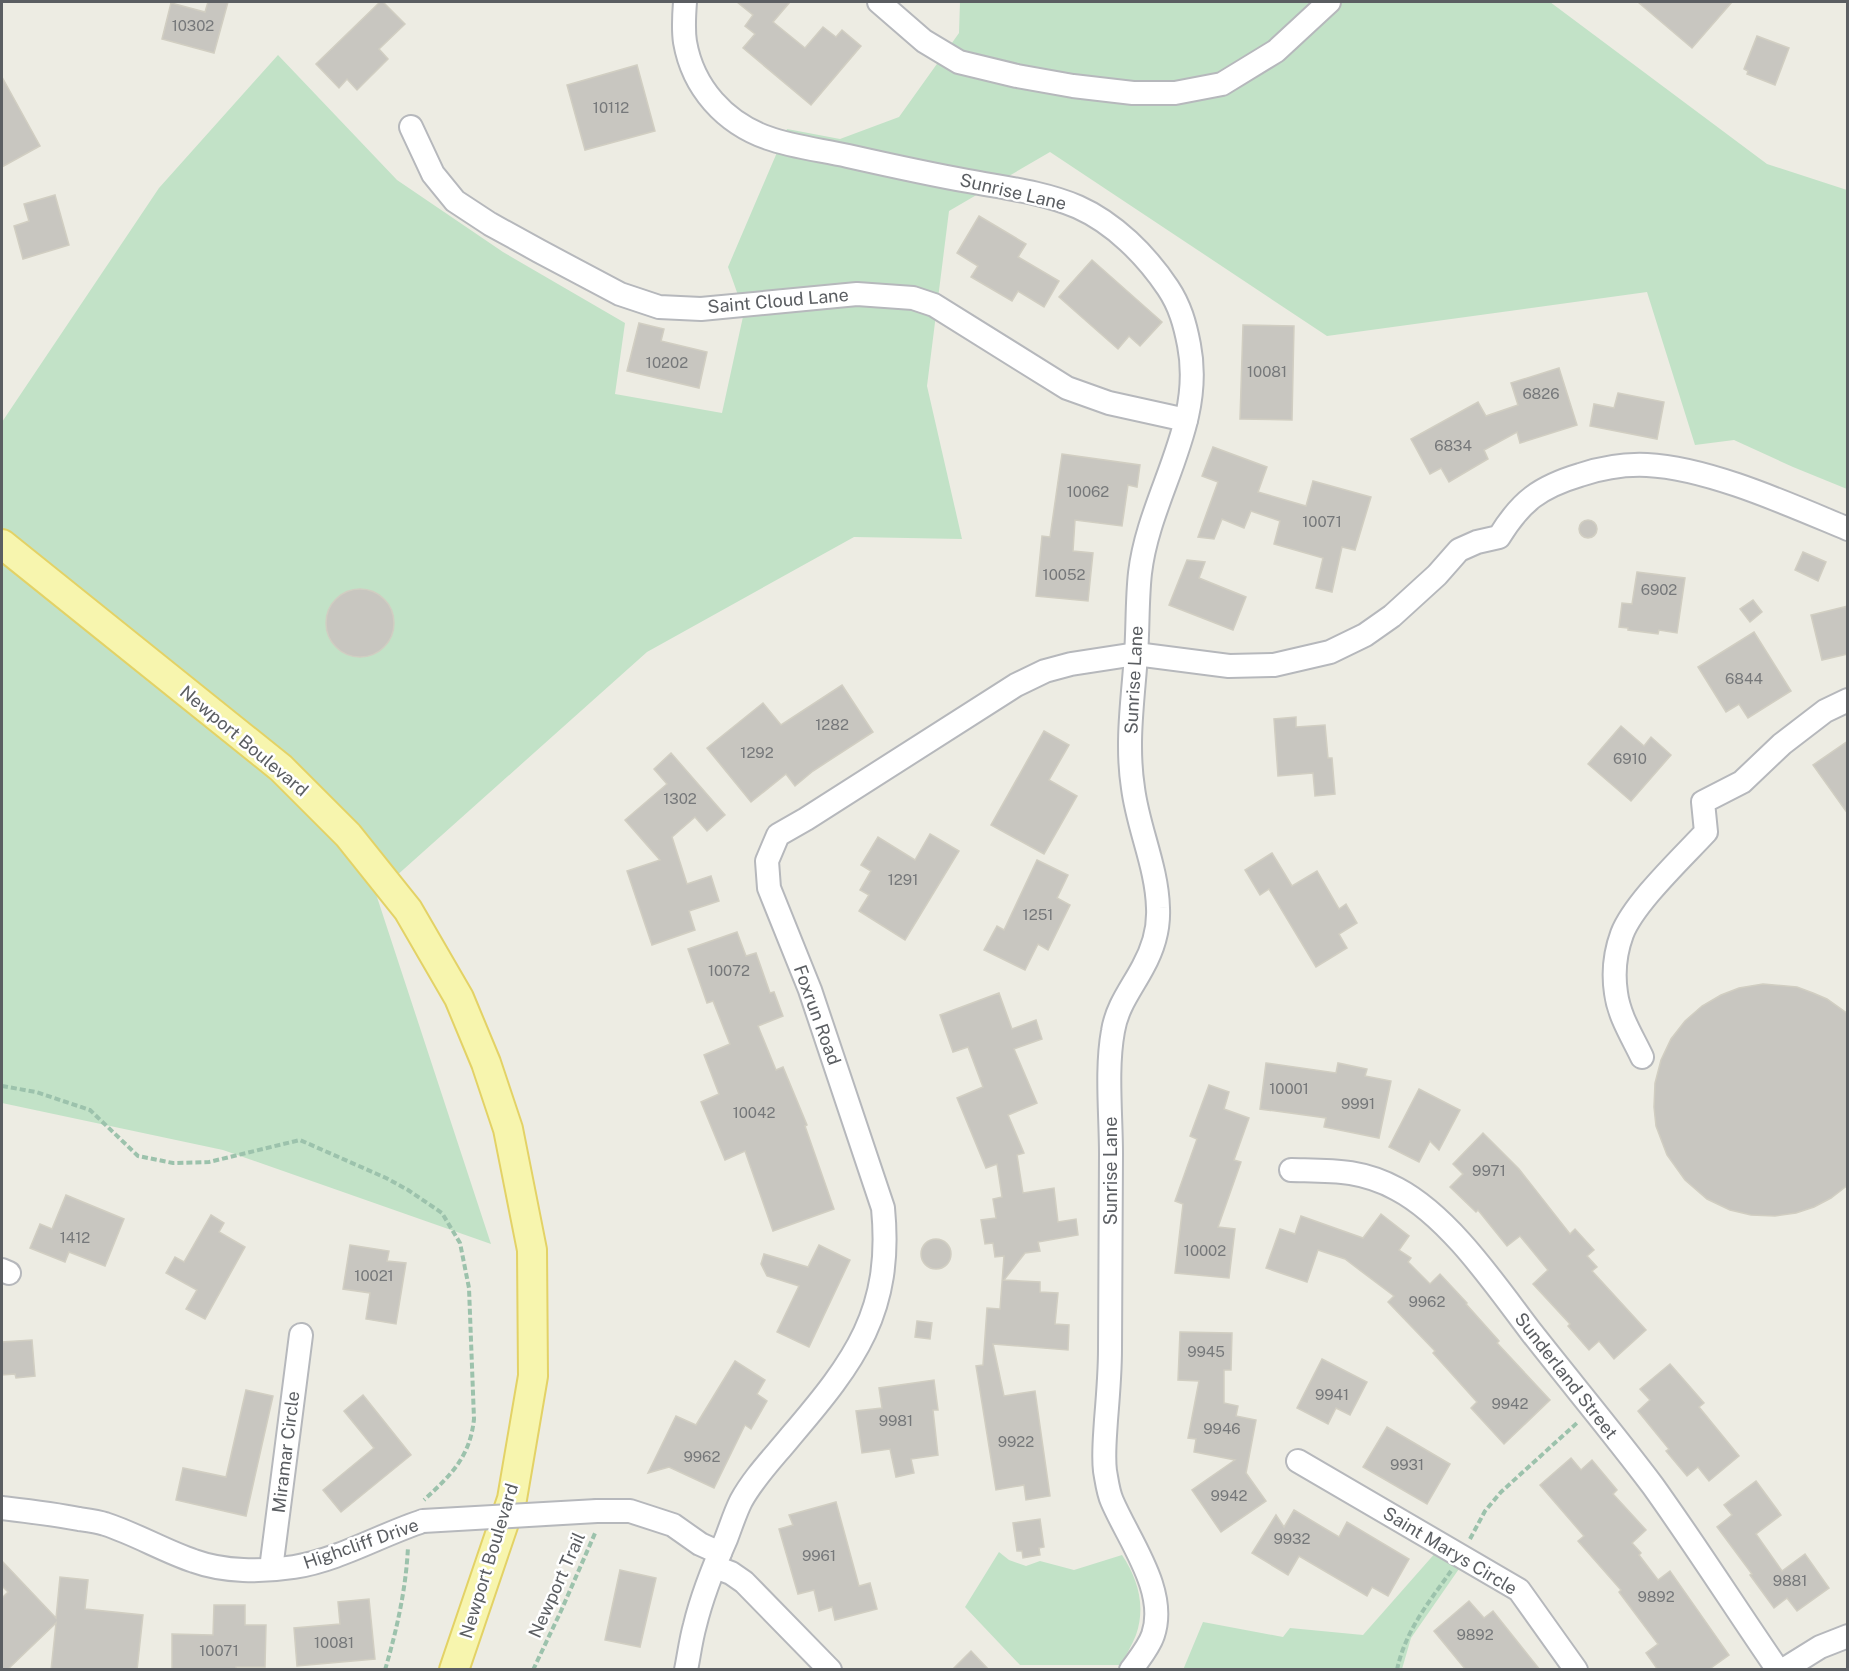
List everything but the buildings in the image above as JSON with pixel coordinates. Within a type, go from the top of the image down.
[{"type":"main road","name":"Newport Boulevard","points":[[2,544],[281,768],[348,835],[408,910],[459,999],[486,1063],[508,1130],[532,1250],[533,1376],[512,1499],[454,1670]]},
{"type":"street","name":"Sunrise Lane","points":[[685,2],[684,39],[692,69],[706,94],[725,114],[745,129],[786,144],[1044,195],[1076,206],[1100,219],[1120,234],[1149,264],[1167,286],[1178,305],[1185,324],[1192,356],[1192,391],[1177,452],[1147,534],[1140,573],[1130,724],[1133,788],[1154,872],[1159,910],[1154,943],[1124,999],[1113,1026],[1110,1056],[1110,1375],[1104,1460],[1110,1496],[1146,1571],[1158,1611],[1153,1636],[1131,1670]]},
{"type":"street","points":[[879,2],[924,41],[959,62],[1073,86],[1133,93],[1175,93],[1222,84],[1276,51],[1329,2]]},
{"type":"street","name":"Saint Cloud Lane","points":[[411,127],[433,174],[455,201],[490,224],[620,294],[659,307],[701,309],[857,294],[913,298],[934,305],[1067,388],[1109,403],[1186,420]]},
{"type":"street","name":"Foxrun Road","points":[[686,1670],[695,1624],[717,1560],[741,1501],[753,1481],[830,1390],[855,1354],[870,1324],[885,1258],[884,1208],[810,990],[769,888],[766,861],[778,835],[1016,685],[1044,671],[1071,664],[1136,654],[1229,666],[1274,666],[1330,652],[1365,636],[1392,616],[1437,575],[1459,550],[1477,542],[1498,537],[1528,499],[1560,481],[1592,471],[1623,466],[1668,467],[1717,479],[1756,492],[1848,529]]},
{"type":"street","points":[[1642,1057],[1623,1019],[1616,995],[1614,967],[1622,934],[1637,908],[1706,832],[1702,802],[1743,783],[1782,744],[1825,711],[1848,700]]},
{"type":"street","name":"Sunderland Street","points":[[1292,1170],[1344,1171],[1376,1178],[1399,1190],[1433,1215],[1497,1288],[1652,1486],[1778,1670]]},
{"type":"street","name":"Miramar Circle","points":[[271,1569],[302,1335]]},
{"type":"street","name":"Saint Marys Circle","points":[[1298,1461],[1519,1590],[1576,1670]]},
{"type":"street","name":"Highcliff Drive","points":[[2,1508],[103,1523],[195,1562],[226,1568],[295,1567],[416,1524],[601,1511],[630,1511],[673,1525],[700,1544],[717,1560]]},
{"type":"street","points":[[717,1560],[744,1582],[830,1670]]},
{"type":"street","points":[[1783,1670],[1820,1647],[1848,1636]]},
{"type":"path","points":[[2,1086],[36,1092],[90,1110],[138,1156],[173,1163],[209,1162],[300,1140],[386,1178],[408,1190],[442,1214],[460,1244],[469,1288],[474,1419],[472,1436],[465,1454],[455,1468],[412,1510],[416,1524],[398,1623],[385,1670]]},
{"type":"path","points":[[1397,1670],[1400,1656],[1415,1622],[1461,1556],[1485,1511],[1501,1492],[1593,1410]]},
{"type":"path","name":"Newport Trail","points":[[533,1670],[561,1611],[601,1511]]},
{"type":"green space","points":[[960,2],[1550,2],[1767,164],[1847,190],[1847,489],[1734,440],[1695,445],[1647,292],[1327,336],[1050,152],[949,211],[927,386],[962,539],[854,537],[647,652],[376,894],[491,1244],[223,1150],[2,1103],[2,422],[159,188],[278,55],[397,180],[503,252],[625,323],[615,394],[722,413],[744,312],[728,267],[787,129],[840,139],[899,117],[959,33]]},
{"type":"green space","points":[[1437,1551],[1461,1566],[1411,1638],[1402,1669],[1183,1670],[1203,1622],[1283,1637],[1290,1628],[1363,1635]]},
{"type":"green space","points":[[999,1552],[1009,1560],[1026,1566],[1040,1561],[1074,1570],[1122,1555],[1136,1583],[1140,1614],[1136,1635],[1121,1665],[1020,1665],[965,1607]]}]
